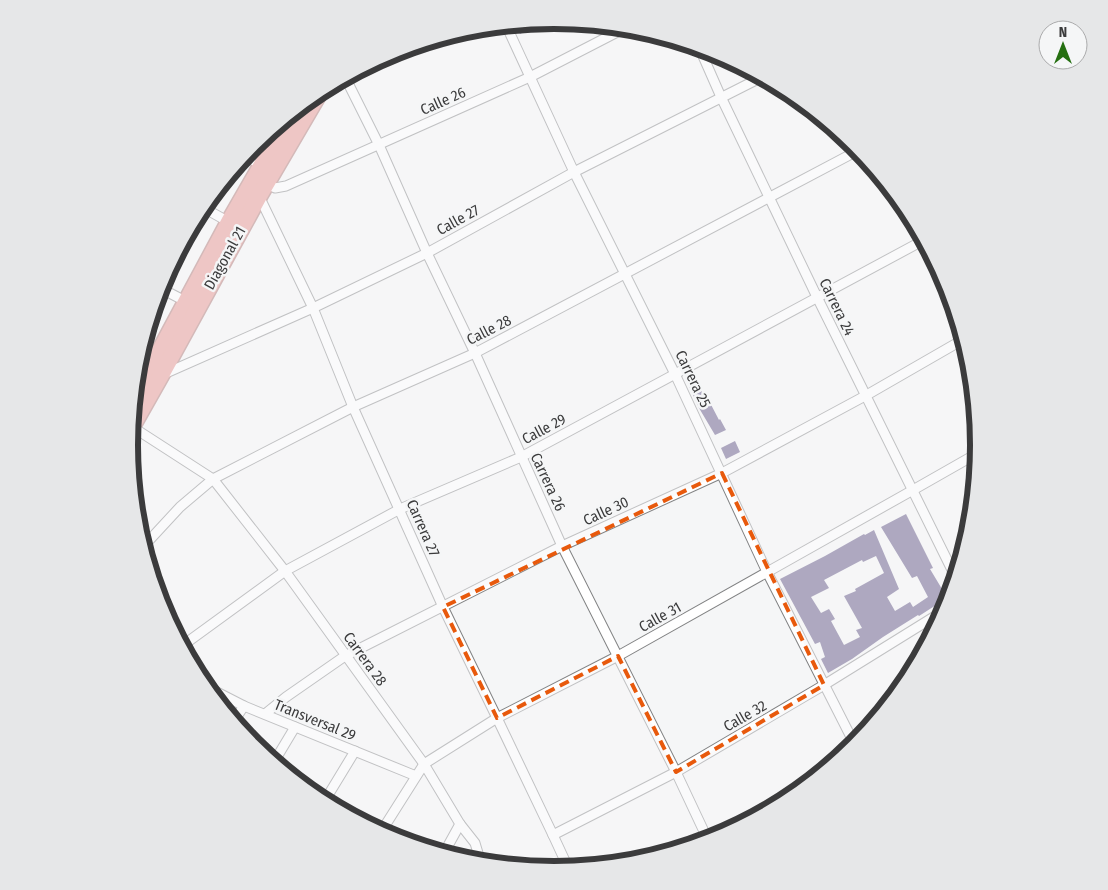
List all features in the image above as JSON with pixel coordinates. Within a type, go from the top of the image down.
[{"type":"highway","name":"Diagonal 21","points":[[141,391],[158,369],[311,108]]},
{"type":"highway","name":"Diagonal 21","points":[[140,408],[187,302],[229,222],[281,131]]},
{"type":"street","name":"Carrera 25","points":[[509,31],[574,172],[675,374],[767,572],[851,736]]},
{"type":"street","name":"Calle 26","points":[[263,190],[286,186],[530,77],[615,33]]},
{"type":"street","name":"Carrera 24","points":[[702,56],[865,396],[951,568]]},
{"type":"street","name":"Calle 27","points":[[158,369],[313,308],[427,253],[574,172],[754,81]]},
{"type":"street","name":"Carrera 26","points":[[348,84],[475,353],[562,546],[705,833]]},
{"type":"street","name":"Calle 28","points":[[149,540],[180,508],[213,479],[354,407],[475,353],[851,154]]},
{"type":"street","points":[[252,160],[262,165]]},
{"type":"street","name":"Carrera 27","points":[[263,190],[354,407],[443,607],[498,718],[564,861]]},
{"type":"street","points":[[210,211],[229,222]]},
{"type":"street","name":"Calle 29","points":[[188,642],[284,571],[400,509],[521,457],[918,243]]},
{"type":"street","points":[[167,292],[187,302]]},
{"type":"street","name":"Calle 30","points":[[265,714],[345,656],[562,546],[722,473],[865,396],[957,343]]},
{"type":"street","points":[[147,361],[158,369]]},
{"type":"street","name":"Carrera 28","points":[[138,432],[213,479],[284,571],[424,764],[460,824],[475,843],[478,854]]},
{"type":"street","name":"Calle 31","points":[[385,825],[424,764],[498,718],[618,656],[970,458]]},
{"type":"street","name":"Calle 32","points":[[553,835],[676,772],[824,685],[932,618]]},
{"type":"street","name":"Transversal 29","points":[[222,695],[294,727],[416,776]]},
{"type":"street","points":[[238,715],[244,706]]},
{"type":"street","points":[[278,756],[294,727]]},
{"type":"street","points":[[329,794],[355,751]]},
{"type":"street","points":[[448,847],[460,824]]},
{"type":"highlighted area","points":[[722,473],[824,685],[676,772],[618,656],[497,718],[443,607]]},
{"type":"building","points":[[527,30],[520,34],[518,31]]},
{"type":"building","points":[[696,380],[726,430],[715,435],[699,408],[688,384]]},
{"type":"building","points":[[735,441],[740,452],[726,459],[721,448]]},
{"type":"building","points":[[906,514],[933,568],[930,569],[944,592],[939,604],[918,615],[828,673],[821,659],[825,657],[820,642],[815,644],[780,579],[874,530],[899,589],[887,597],[895,611],[910,602],[913,607],[928,597],[917,576],[912,578],[881,527]],"holes":[[[876,556],[884,573],[855,589],[856,591],[844,596],[862,628],[856,630],[860,637],[844,645],[831,621],[835,619],[829,609],[821,613],[811,597],[829,588],[824,580],[862,560],[863,562]]]}]
